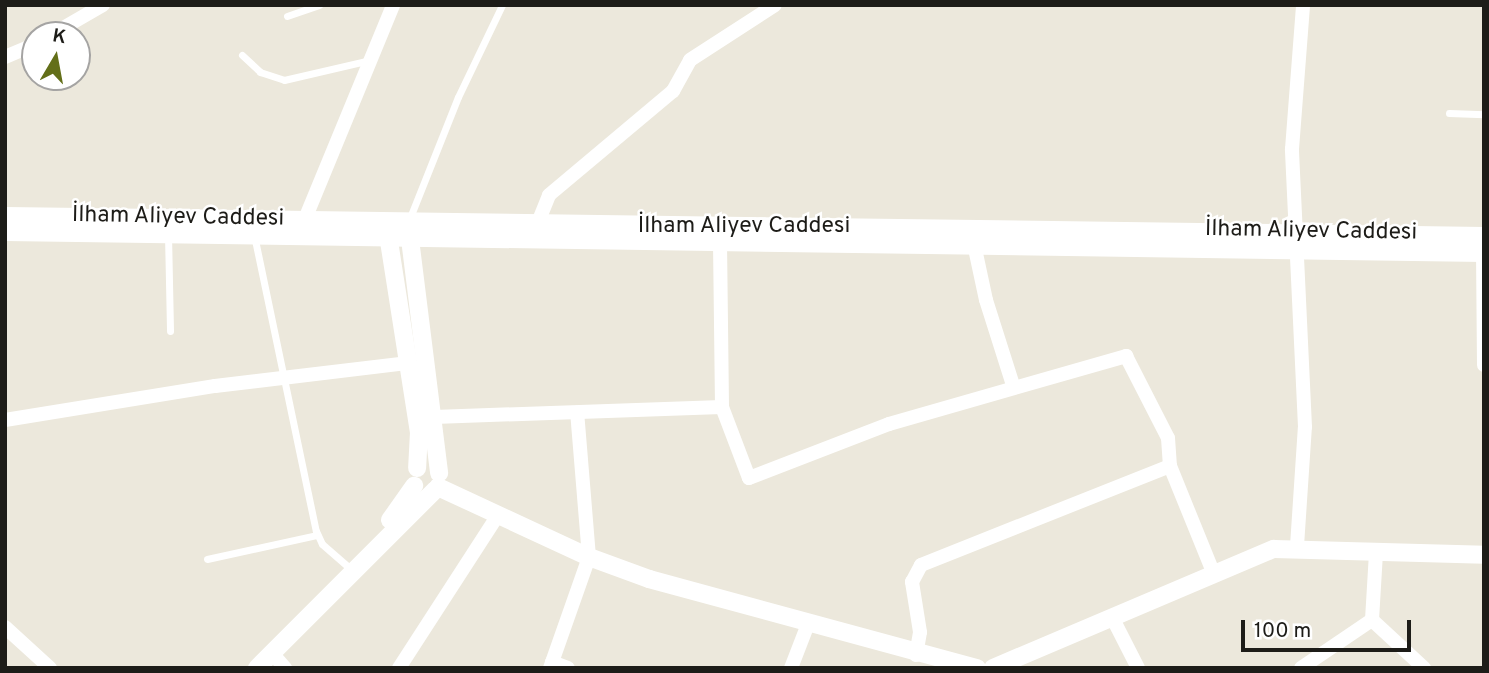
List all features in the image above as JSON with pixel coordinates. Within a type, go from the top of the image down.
[{"type":"main road","name":"İlham Aliyev Caddesi","points":[[5,216],[305,219],[387,229]]},
{"type":"main road","name":"İlham Aliyev Caddesi","points":[[5,231],[254,234],[537,225],[1483,246]]},
{"type":"main road","name":"İlham Aliyev Caddesi","points":[[409,229],[720,242],[974,244],[1295,240]]},
{"type":"street","points":[[75,21],[103,5]]},
{"type":"street","points":[[537,225],[549,195],[673,91],[690,60],[775,5]]},
{"type":"street","points":[[1297,546],[1305,427],[1295,240],[1293,117],[1303,5]]},
{"type":"street","points":[[305,219],[371,61],[388,7]]},
{"type":"street","points":[[387,229],[419,432],[417,468],[412,478],[414,486],[421,492],[437,483]]},
{"type":"street","points":[[257,668],[437,483],[434,417],[409,229]]},
{"type":"street","points":[[720,242],[722,407],[749,478],[889,424],[1013,385],[1126,356],[1168,438],[1170,466],[1213,572]]},
{"type":"street","points":[[974,244],[986,300],[1013,385]]},
{"type":"street","points":[[1483,246],[1484,362]]},
{"type":"street","points":[[5,420],[284,378],[409,363]]},
{"type":"street","points":[[434,417],[722,407]]},
{"type":"street","points":[[568,668],[551,665],[589,557],[577,412]]},
{"type":"street","points":[[417,468],[429,465],[437,483],[589,557],[916,655],[978,668]]},
{"type":"street","points":[[916,655],[919,625],[912,582],[921,565],[1170,466]]},
{"type":"street","points":[[244,668],[399,511],[414,486]]},
{"type":"street","points":[[399,668],[498,515]]},
{"type":"street","points":[[993,668],[1001,668],[1213,572],[1273,549],[1297,546],[1376,553],[1484,555]]},
{"type":"street","points":[[1372,620],[1376,553]]},
{"type":"street","points":[[1112,617],[1138,668]]},
{"type":"street","points":[[1301,668],[1372,620]]},
{"type":"street","points":[[1372,620],[1424,668]]},
{"type":"street","points":[[791,668],[808,624]]},
{"type":"street","points":[[5,627],[50,668]]},
{"type":"street","points":[[272,653],[285,668]]},
{"type":"lane","points":[[288,16],[319,5]]},
{"type":"lane","points":[[409,229],[458,97],[502,5]]},
{"type":"lane","points":[[242,55],[260,72],[284,80],[371,61]]},
{"type":"lane","points":[[1449,113],[1484,114]]},
{"type":"lane","points":[[168,233],[170,331]]},
{"type":"lane","points":[[254,234],[317,536],[346,565]]},
{"type":"lane","points":[[207,559],[317,536]]}]
